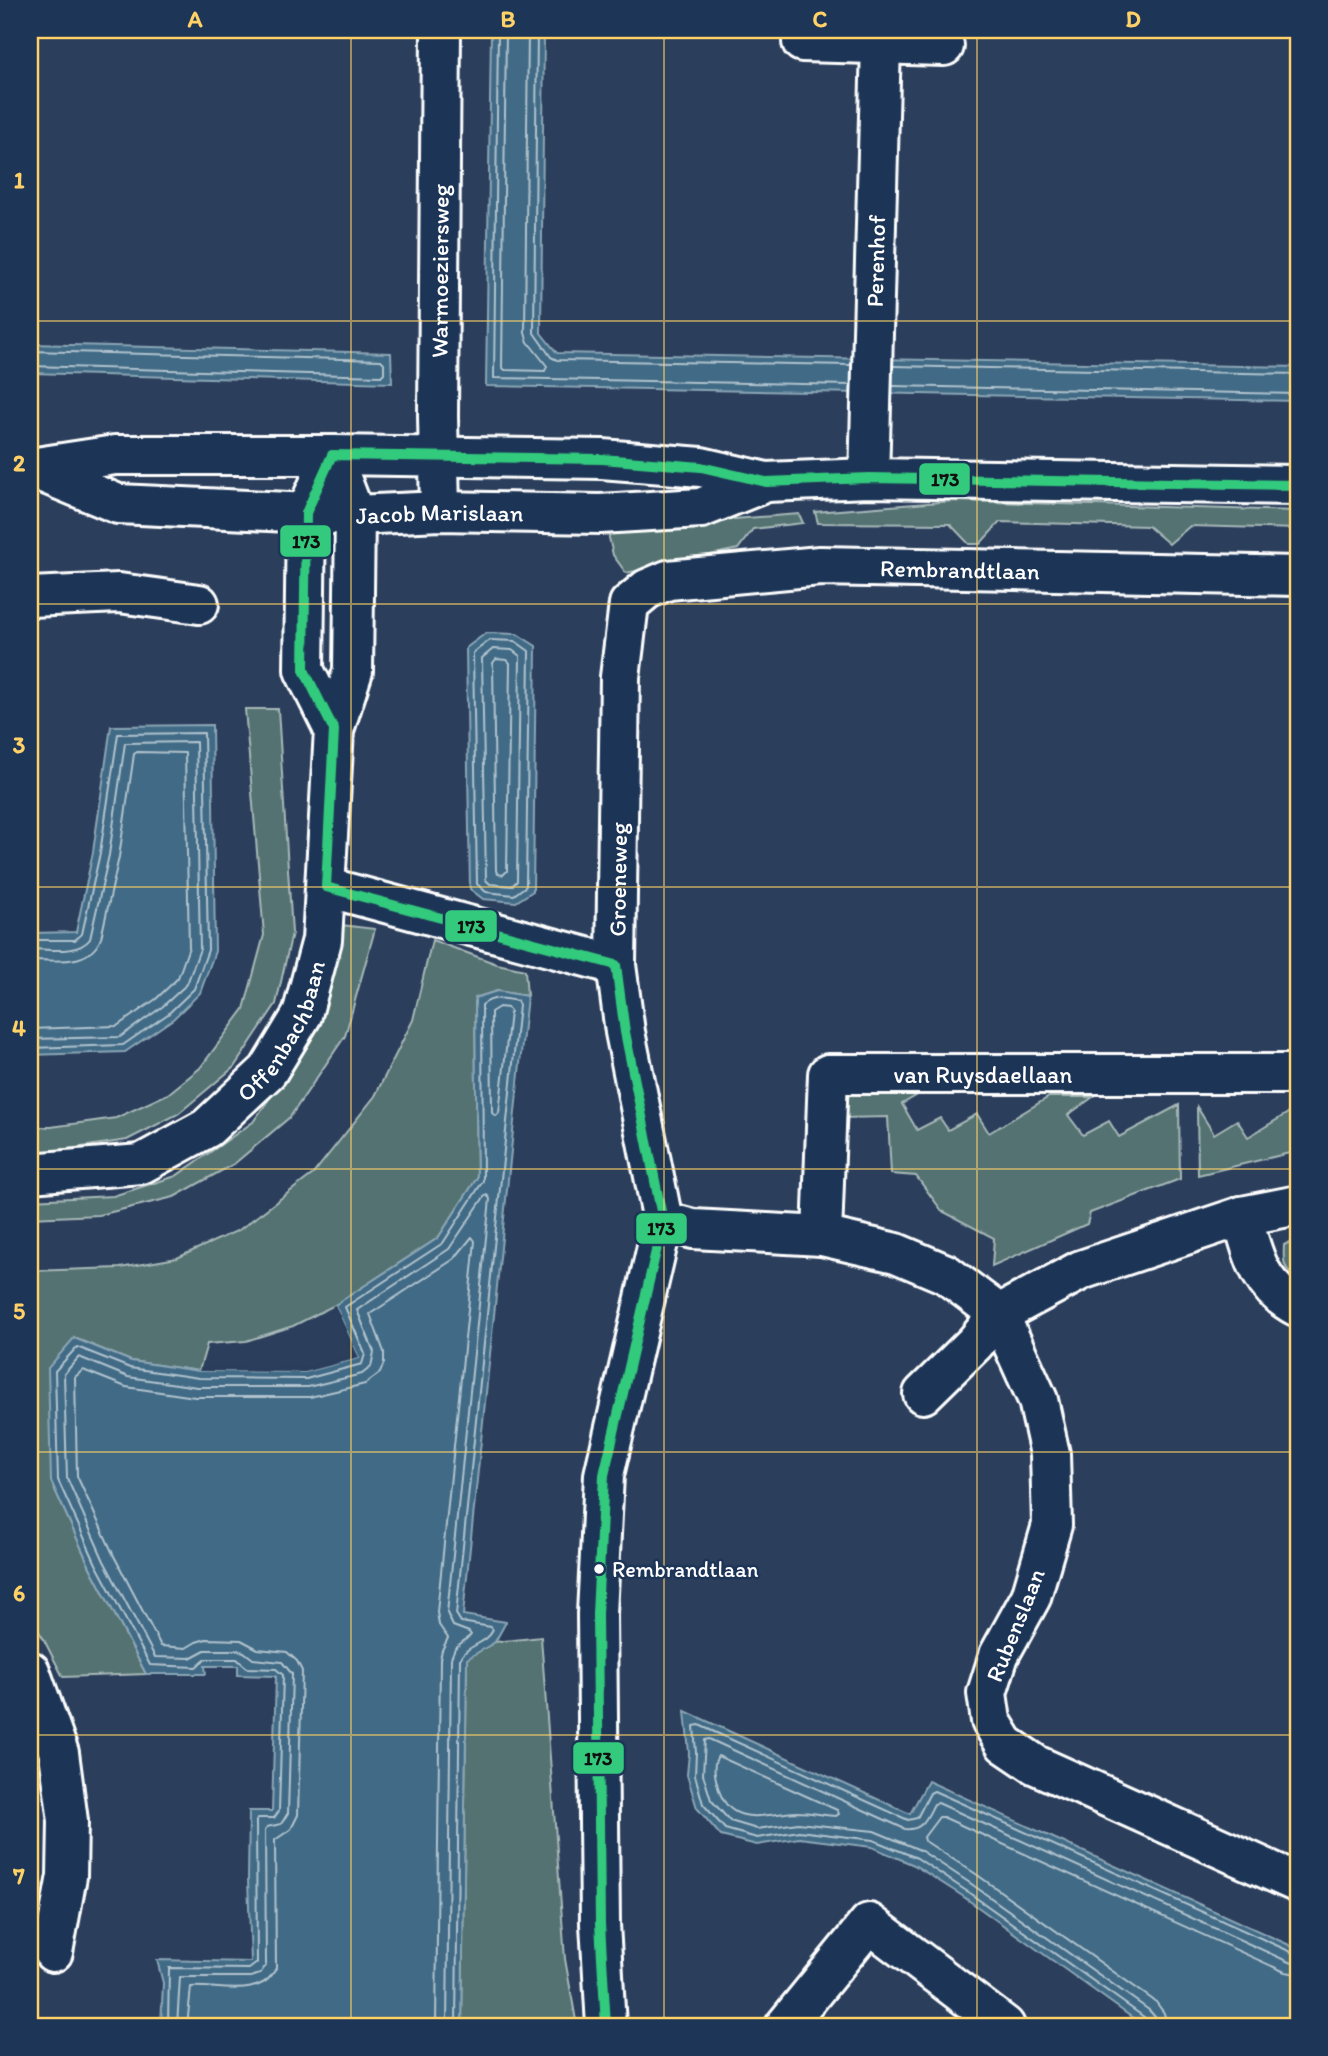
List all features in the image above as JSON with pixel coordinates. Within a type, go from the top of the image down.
[{"type":"street","name":"Warmoeziersweg","points":[[440,512],[442,30]]},
{"type":"street","points":[[802,42],[944,46]]},
{"type":"street","name":"Perenhof","points":[[869,478],[881,44]]},
{"type":"street","name":"Jacob Marislaan","points":[[30,468],[115,455],[332,455],[602,459],[701,467],[766,482],[869,478],[1298,485]]},
{"type":"street","name":"Offenbachbaan","points":[[332,455],[306,513],[304,670],[334,730]]},
{"type":"street","name":"Offenbachbaan","points":[[30,1173],[141,1164],[206,1128],[268,1071],[302,1015],[322,940],[334,730],[353,671],[355,515],[332,455]]},
{"type":"street","name":"Jacob Marislaan","points":[[30,468],[118,504],[355,515],[440,512],[600,514],[701,508],[766,482]]},
{"type":"street","name":"Rembrandtlaan","points":[[629,604],[647,589],[668,580],[820,566],[1298,576]]},
{"type":"street","points":[[30,597],[120,593],[198,604]]},
{"type":"street","name":"Groeneweg","points":[[606,2026],[600,1924],[597,1614],[604,1475],[663,1221],[625,1032],[616,965],[620,677],[629,604]]},
{"type":"street","points":[[326,887],[616,965]]},
{"type":"street","name":"van Ruysdaellaan","points":[[822,1236],[828,1074],[1298,1074]]},
{"type":"street","points":[[923,1394],[975,1343],[999,1314],[1081,1270],[1242,1216],[1298,1205]]},
{"type":"street","points":[[1242,1216],[1257,1268],[1282,1298],[1298,1307]]},
{"type":"street","points":[[663,1221],[693,1229],[822,1236],[896,1253],[946,1275],[999,1314]]},
{"type":"street","name":"Rubenslaan","points":[[999,1314],[1038,1400],[1050,1454],[1052,1525],[1031,1597],[999,1656],[987,1693],[991,1721],[1005,1744],[1035,1765],[1298,1883]]},
{"type":"street","points":[[30,1671],[59,1753],[68,1821],[67,1876],[53,1952]]},
{"type":"street","points":[[785,2026],[870,1923],[1005,2026]]},
{"type":"green space","points":[[953,501],[1298,511],[1298,529],[1190,526],[1169,544],[1148,526],[1000,522],[980,544],[969,544],[950,524],[818,523],[815,512]]},
{"type":"green space","points":[[799,514],[803,523],[753,529],[738,549],[626,573],[613,555],[607,529]]},
{"type":"green space","points":[[245,709],[278,709],[292,933],[276,1004],[234,1067],[178,1114],[127,1140],[55,1151],[30,1151],[30,1127],[51,1127],[116,1118],[168,1094],[200,1068],[244,1009],[264,935]]},
{"type":"green space","points":[[341,925],[375,929],[345,1036],[290,1117],[234,1164],[174,1197],[99,1215],[30,1218],[30,1200],[113,1196],[176,1176],[253,1122],[318,1029]]},
{"type":"green space","points":[[432,940],[497,964],[525,970],[527,996],[497,991],[475,998],[477,1178],[438,1238],[335,1305],[293,1326],[246,1341],[207,1344],[199,1371],[131,1361],[74,1338],[51,1481],[90,1567],[146,1674],[63,1677],[30,1617],[30,1271],[120,1268],[177,1258],[239,1230],[313,1174],[375,1096],[413,1020]]},
{"type":"green space","points":[[860,1089],[921,1093],[902,1104],[917,1130],[940,1118],[948,1130],[977,1114],[989,1133],[1049,1097],[1093,1097],[1068,1115],[1083,1135],[1109,1121],[1119,1137],[1179,1105],[1180,1179],[1090,1213],[1087,1224],[992,1266],[994,1238],[942,1211],[916,1176],[891,1174],[888,1117],[841,1118],[847,1097]]},
{"type":"green space","points":[[1197,1107],[1214,1134],[1237,1120],[1248,1137],[1298,1107],[1298,1151],[1198,1175]]},
{"type":"green space","points":[[1298,1238],[1298,1278],[1285,1264],[1284,1245]]},
{"type":"green space","points":[[541,1637],[565,1959],[577,2026],[462,2026],[467,1658],[495,1642]]},
{"type":"water","points":[[491,30],[544,30],[541,333],[557,353],[1298,367],[1298,401],[486,386]]},
{"type":"water","points":[[30,344],[391,353],[392,383],[30,373]]},
{"type":"water","points":[[486,633],[517,634],[536,646],[533,891],[516,902],[483,899],[470,889],[466,648]]},
{"type":"water","points":[[212,725],[215,951],[200,993],[173,1019],[125,1052],[30,1055],[30,933],[76,932],[93,852],[111,726]]},
{"type":"water","points":[[497,991],[527,996],[463,1615],[506,1622],[495,1642],[467,1659],[462,2026],[161,2026],[163,1983],[157,1960],[251,1962],[249,1811],[272,1811],[276,1676],[238,1675],[238,1666],[205,1666],[206,1674],[146,1674],[90,1567],[51,1481],[48,1368],[74,1338],[131,1361],[199,1371],[305,1372],[359,1358],[335,1305],[438,1238],[477,1178],[475,998]]},
{"type":"water","points":[[685,1711],[910,1814],[928,1781],[1298,1949],[1298,2026],[1144,2026],[961,1895],[914,1865],[872,1847],[799,1838],[757,1845],[721,1836],[697,1808],[687,1775],[689,1753]]},
{"type":"pier","points":[[335,1305],[359,1358],[305,1372],[199,1371],[200,1368],[305,1368],[354,1356],[332,1306]]},
{"type":"transit line","name":"173","points":[[326,887],[334,730],[304,670],[306,513],[332,455],[602,459],[701,467],[766,482],[869,478],[1298,485]]},
{"type":"transit line","name":"173","points":[[326,887],[616,965]]},
{"type":"transit line","name":"173","points":[[606,2026],[600,1924],[597,1614],[604,1475],[663,1221],[625,1032],[616,965]]},
{"type":"place","name":"Rembrandtlaan","points":[[599,1569]]}]
